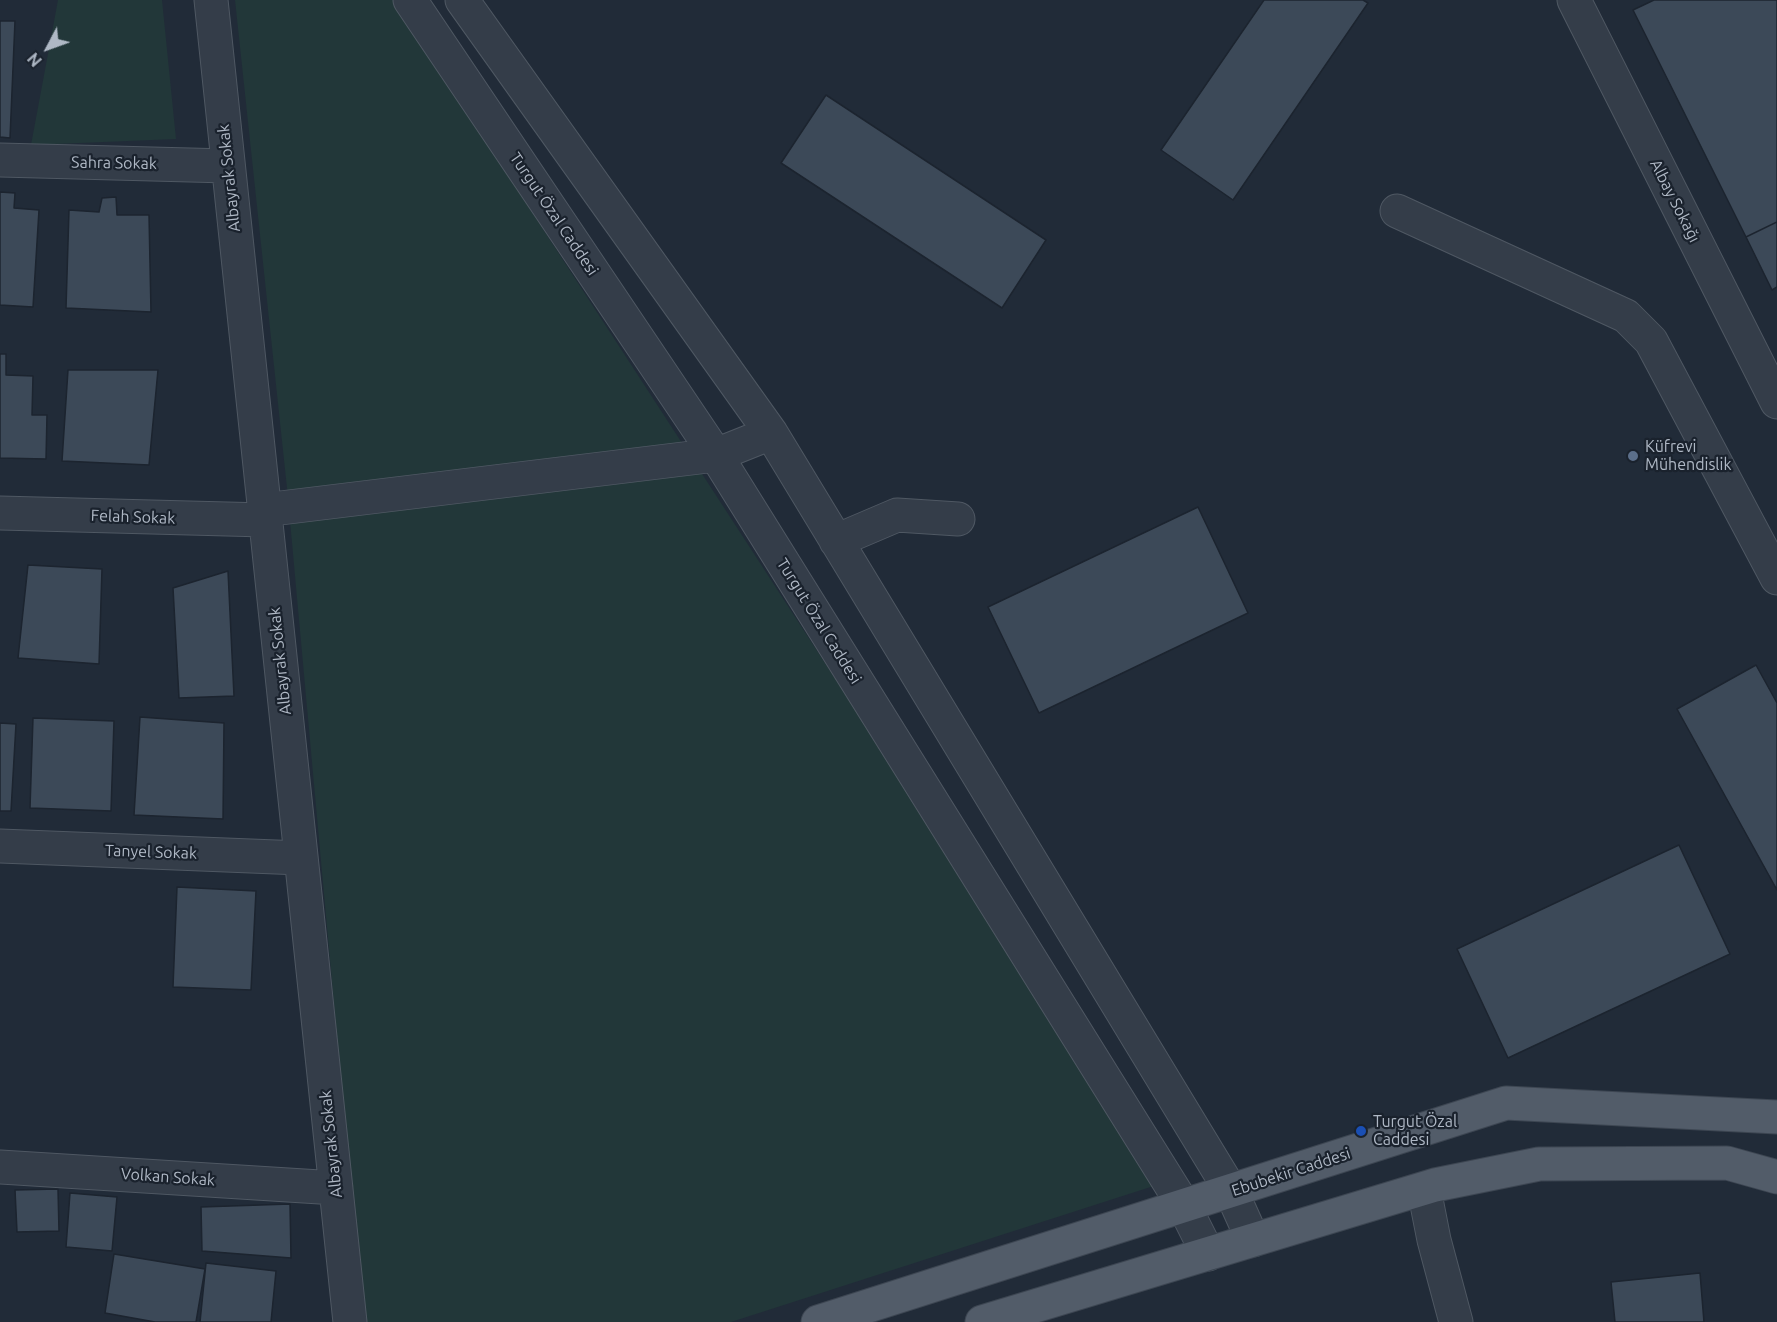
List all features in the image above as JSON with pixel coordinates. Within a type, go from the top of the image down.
[{"type":"main road","name":"Ebubekir Caddesi","points":[[818,1322],[1506,1103],[1777,1117]]},
{"type":"main road","points":[[982,1322],[1424,1188],[1539,1164],[1727,1163],[1777,1177]]},
{"type":"street","name":"Albayrak Sokak","points":[[211,0],[350,1322]]},
{"type":"street","name":"Turgut Özal Caddesi","points":[[410,0],[716,455],[1184,1206],[1208,1254]]},
{"type":"street","points":[[462,0],[771,433],[1231,1191],[1252,1240]]},
{"type":"street","name":"Albay Sokağı","points":[[1574,0],[1777,402]]},
{"type":"street","name":"Sahra Sokak","points":[[0,160],[228,166]]},
{"type":"street","points":[[1397,211],[1626,316],[1650,341],[1777,578]]},
{"type":"street","name":"Felah Sokak","points":[[0,513],[265,515],[716,455],[771,433]]},
{"type":"street","points":[[836,541],[897,515],[958,519]]},
{"type":"street","name":"Tanyel Sokak","points":[[0,846],[301,858]]},
{"type":"street","name":"Volkan Sokak","points":[[0,1167],[336,1188]]},
{"type":"street","points":[[1424,1188],[1434,1240],[1456,1322]]},
{"type":"green space","points":[[58,0],[162,0],[176,139],[31,145]]},
{"type":"green space","points":[[235,0],[394,0],[1163,1183],[731,1322],[363,1322],[287,488]]},
{"type":"building","points":[[1264,0],[1363,0],[1368,3],[1233,200],[1161,150]]},
{"type":"building","points":[[1654,0],[1777,0],[1777,222],[1746,237],[1633,10]]},
{"type":"building","points":[[0,21],[15,21],[10,138],[0,137]]},
{"type":"building","points":[[826,95],[1046,240],[1002,308],[781,163]]},
{"type":"building","points":[[0,192],[15,193],[14,208],[39,210],[33,307],[0,305]]},
{"type":"building","points":[[116,197],[117,215],[149,215],[151,312],[66,308],[69,210],[99,212],[102,198]]},
{"type":"building","points":[[1777,222],[1777,287],[1772,290],[1746,237]]},
{"type":"building","points":[[0,354],[6,354],[6,375],[33,376],[32,415],[47,415],[46,459],[0,458]]},
{"type":"building","points":[[68,370],[158,370],[149,465],[62,461]]},
{"type":"building","points":[[1198,507],[1248,613],[1039,713],[988,607]]},
{"type":"building","points":[[28,565],[102,569],[99,664],[18,658]]},
{"type":"building","points":[[228,571],[234,696],[179,698],[173,588]]},
{"type":"building","points":[[1756,665],[1777,703],[1777,890],[1677,709]]},
{"type":"building","points":[[140,717],[224,723],[223,819],[134,815]]},
{"type":"building","points":[[33,718],[114,721],[111,811],[30,808]]},
{"type":"building","points":[[0,723],[16,724],[11,811],[0,811]]},
{"type":"building","points":[[1679,845],[1730,954],[1508,1058],[1457,949]]},
{"type":"building","points":[[177,887],[256,891],[251,990],[173,987]]},
{"type":"building","points":[[58,1189],[59,1231],[17,1232],[15,1190]]},
{"type":"building","points":[[70,1193],[117,1197],[112,1251],[66,1247]]},
{"type":"building","points":[[290,1204],[291,1258],[202,1251],[201,1207]]},
{"type":"building","points":[[114,1254],[205,1269],[196,1322],[155,1322],[105,1313]]},
{"type":"building","points":[[206,1263],[276,1271],[271,1322],[200,1322]]},
{"type":"building","points":[[1700,1273],[1704,1322],[1615,1322],[1611,1282]]},
{"type":"place","name":"Küfrevi Mühendislik","points":[[1633,456]]},
{"type":"place","name":"Turgut Özal Caddesi","points":[[1361,1131]]}]
